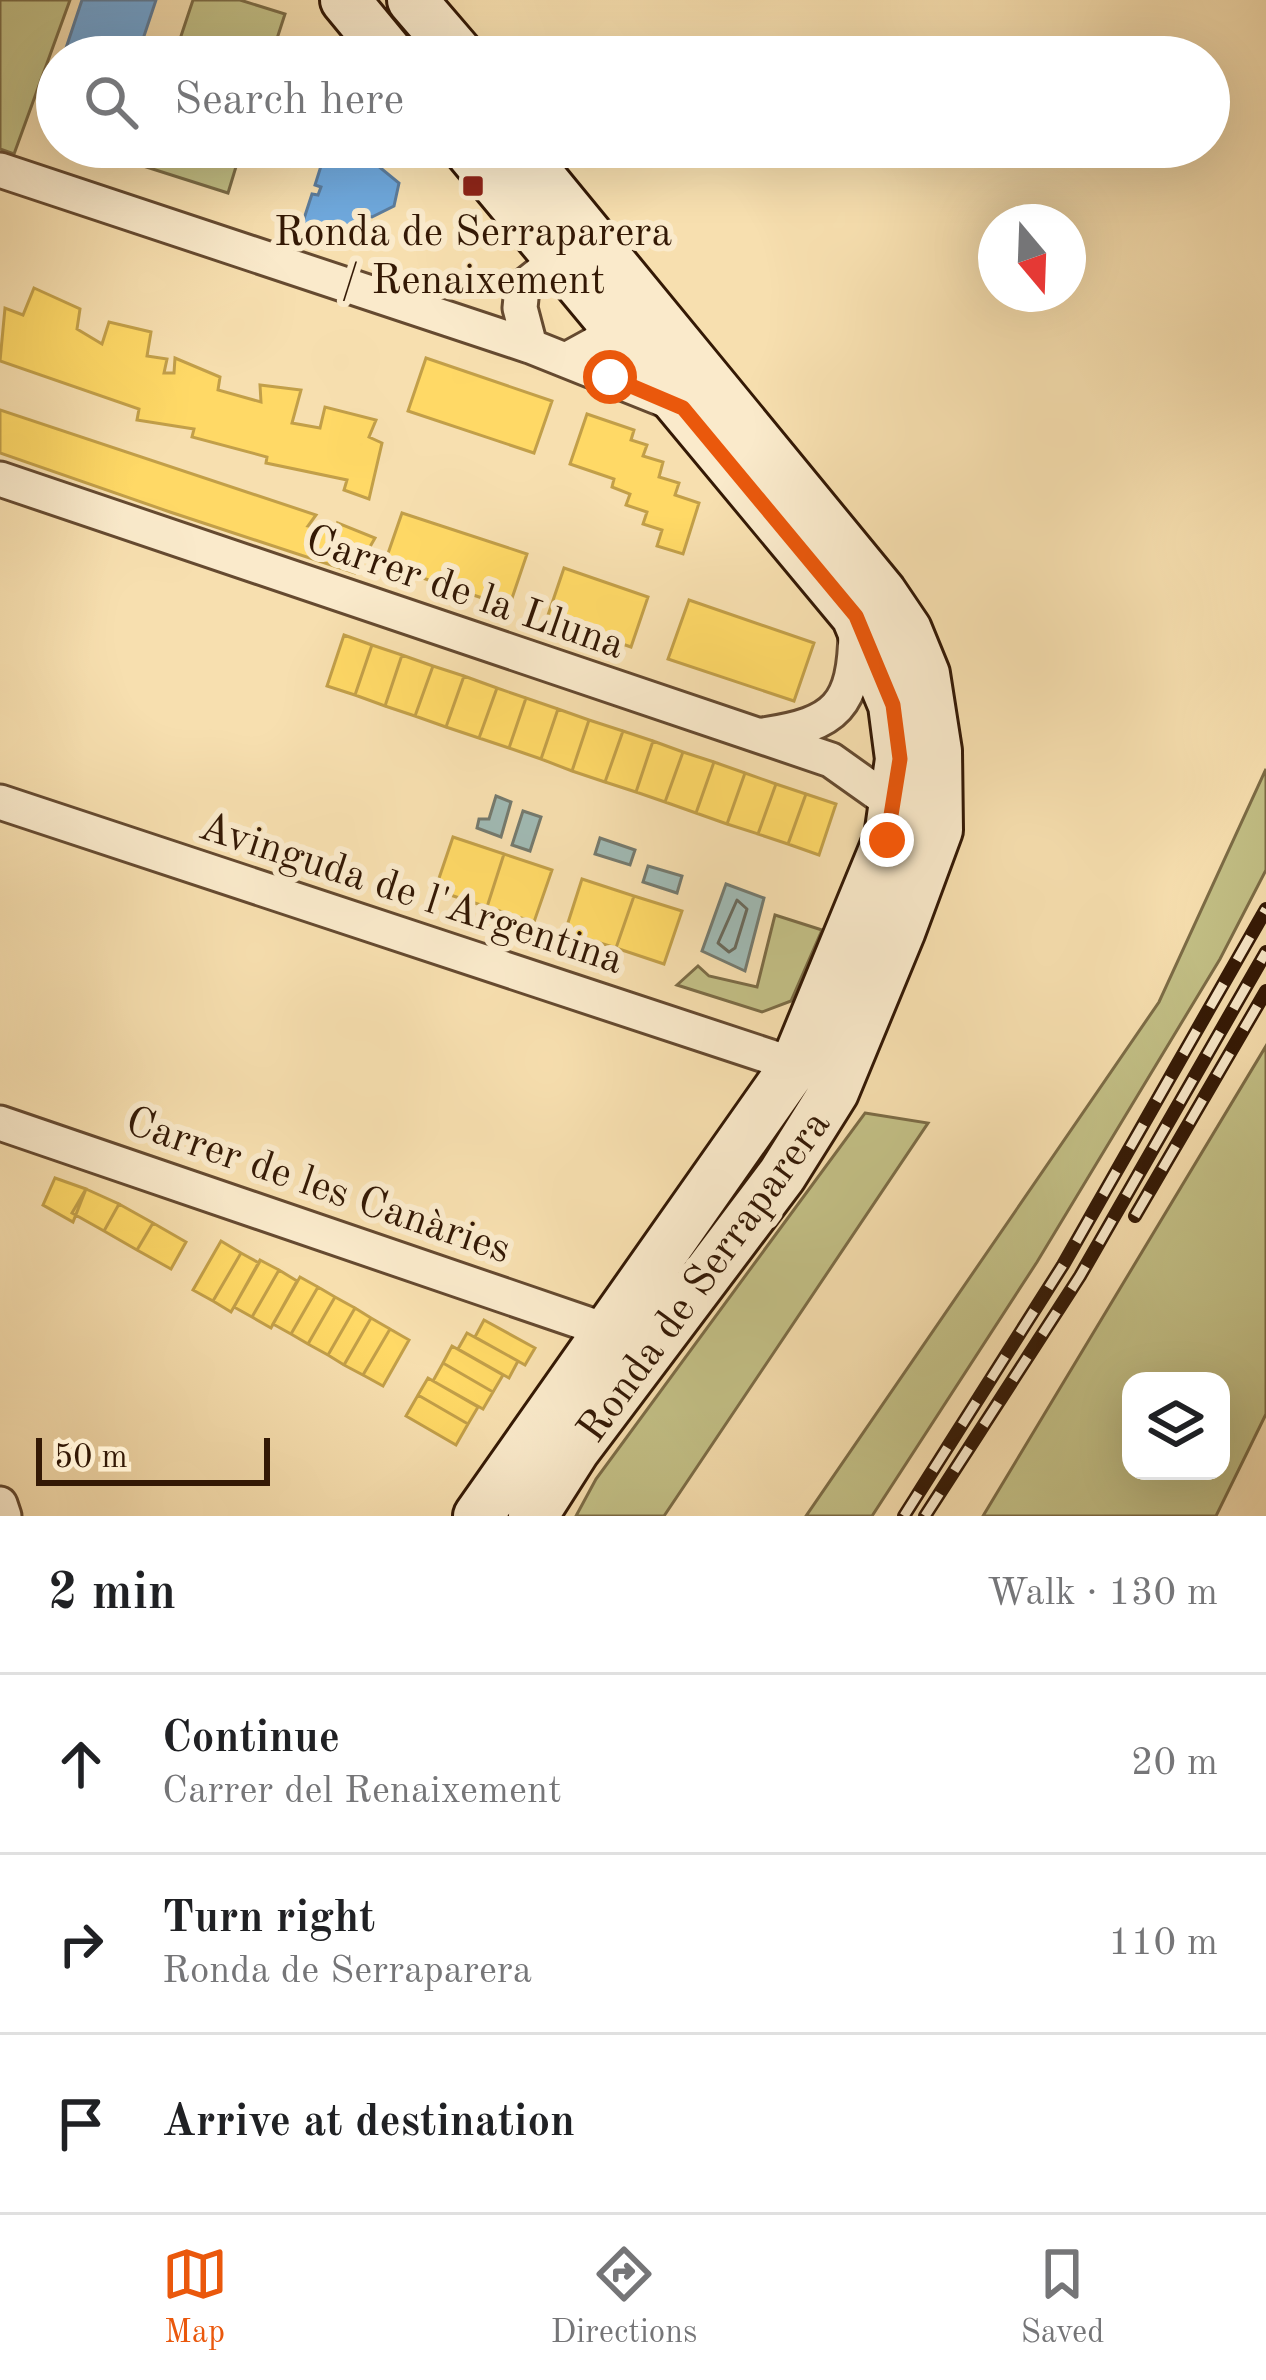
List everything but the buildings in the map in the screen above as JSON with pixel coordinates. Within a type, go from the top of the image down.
[{"type":"street","points":[[345,0],[375,36]]},
{"type":"street","points":[[402,0],[431,36]]},
{"type":"street","points":[[412,0],[443,36]]},
{"type":"street","name":"Ronda de Serraparera","points":[[486,168],[881,593],[907,630],[925,674],[938,752],[938,830],[834,1092],[782,1175],[575,1450],[533,1516]]},
{"type":"street","points":[[525,168],[566,251],[522,288],[520,308],[530,346]]},
{"type":"street","name":"Ronda de Serraparera","points":[[478,1516],[621,1337],[795,1065],[889,836],[900,759],[893,705],[856,616],[530,168]]},
{"type":"street","points":[[0,170],[702,401]]},
{"type":"street","points":[[566,360],[597,344],[619,315]]},
{"type":"street","name":"Carrer de la Lluna","points":[[0,479],[831,760],[893,804]]},
{"type":"street","points":[[755,736],[806,729],[826,720],[842,702],[855,670],[856,616]]},
{"type":"street","name":"Avinguda de l'Argentina","points":[[0,802],[795,1065]]},
{"type":"street","name":"Ronda de Serraparera","points":[[795,1065],[830,1040],[890,912],[914,896]]},
{"type":"street","points":[[782,1175],[807,1102],[795,1065]]},
{"type":"street","name":"Carrer de les Canàries","points":[[0,1123],[621,1337]]},
{"type":"street","points":[[575,1450],[577,1410],[621,1337],[701,1239],[744,1225]]},
{"type":"street","points":[[0,1504],[4,1516]]},
{"type":"shaded area","points":[[0,0],[70,0],[57,36],[36,36],[36,94],[14,154],[0,149]]},
{"type":"shaded area","points":[[193,0],[240,0],[285,14],[278,36],[181,36]]},
{"type":"shaded area","points":[[149,168],[236,168],[228,193]]},
{"type":"shaded area","points":[[1266,769],[1266,870],[1220,959],[1037,1262],[872,1516],[806,1516],[1159,1002]]},
{"type":"shaded area","points":[[775,915],[822,930],[791,1001],[762,1012],[677,985],[698,966],[709,976],[757,987]]},
{"type":"shaded area","points":[[1266,1046],[1266,1414],[1216,1516],[983,1516]]},
{"type":"shaded area","points":[[865,1113],[928,1123],[664,1516],[576,1516],[596,1479]]},
{"type":"water","points":[[496,796],[511,802],[501,837],[477,828],[479,819],[489,819]]},
{"type":"water","points":[[523,811],[541,817],[530,851],[512,845]]},
{"type":"water","points":[[600,838],[635,850],[630,865],[595,854]]},
{"type":"water","points":[[648,866],[682,876],[677,893],[643,882]]},
{"type":"water","points":[[726,884],[764,898],[745,971],[702,951]]},
{"type":"railway","points":[[904,1516],[1063,1265],[1266,909]]},
{"type":"railway","points":[[925,1516],[1080,1276],[1266,952]]},
{"type":"railway","points":[[1135,1216],[1266,991]]},
{"type":"place","name":"Ronda de Serraparera / Renaixement","points":[[473,186]]},
{"type":"route","points":[[610,377],[683,408],[856,616],[893,705],[900,759],[887,840]]}]
